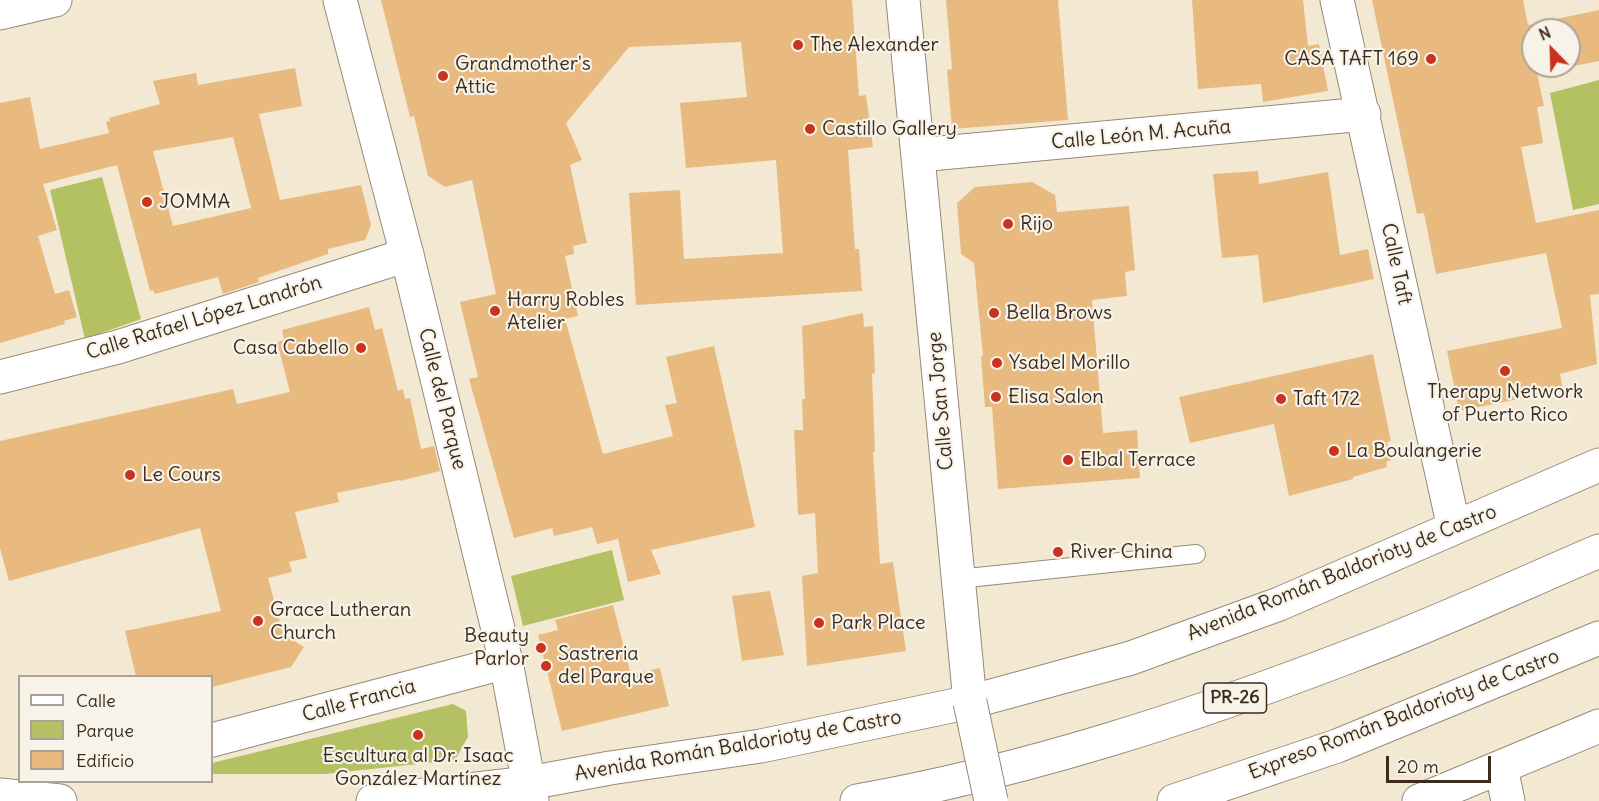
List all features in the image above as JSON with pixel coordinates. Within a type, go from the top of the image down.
[{"type":"main road","points":[[0,13],[55,0]]},
{"type":"main road","name":"Calle del Parque","points":[[340,0],[407,255],[506,662],[531,792]]},
{"type":"main road","name":"Calle San Jorge","points":[[903,0],[970,702],[990,801]]},
{"type":"main road","name":"Calle Taft","points":[[1337,0],[1454,528]]},
{"type":"main road","name":"Calle León M. Acuña","points":[[919,155],[1364,114]]},
{"type":"main road","name":"Calle Rafael López Landrón","points":[[0,377],[118,347],[407,255]]},
{"type":"main road","name":"Avenida Román Baldorioty de Castro","points":[[373,801],[531,792],[610,768],[761,746],[970,702],[1131,658],[1279,604],[1599,465]]},
{"type":"main road","name":"PR-26","points":[[857,801],[909,792],[1047,758],[1237,698],[1354,655],[1599,551]]},
{"type":"main road","name":"Expreso Román Baldorioty de Castro","points":[[1174,801],[1337,746],[1599,638]]},
{"type":"main road","name":"Calle Francia","points":[[213,740],[506,662]]},
{"type":"main road","points":[[1419,801],[1599,726]]},
{"type":"main road","points":[[1501,768],[1508,801]]},
{"type":"main road","points":[[0,795],[60,801]]},
{"type":"lane","points":[[958,579],[1196,554]]},
{"type":"green space","points":[[1599,80],[1599,204],[1573,210],[1550,93]]},
{"type":"green space","points":[[102,177],[141,319],[85,339],[50,190]]},
{"type":"green space","points":[[612,550],[624,600],[523,626],[511,576]]},
{"type":"green space","points":[[453,704],[466,711],[468,737],[455,760],[325,774],[213,774],[213,763]]},
{"type":"building","points":[[381,0],[852,0],[859,96],[866,95],[873,147],[848,150],[855,249],[859,249],[862,291],[636,305],[629,193],[680,190],[684,259],[783,253],[776,160],[686,168],[680,103],[747,97],[741,42],[629,47],[566,123],[582,160],[570,165],[587,243],[573,246],[574,254],[565,256],[578,316],[565,319],[603,454],[673,436],[665,405],[677,403],[666,357],[714,346],[755,527],[651,550],[661,574],[628,582],[618,539],[597,544],[592,527],[554,536],[552,528],[514,538],[469,379],[478,377],[460,302],[496,294],[472,180],[445,187],[428,176],[414,116],[410,117]]},
{"type":"building","points":[[946,0],[1058,0],[1068,120],[952,129],[947,70],[952,69]]},
{"type":"building","points":[[1192,0],[1303,0],[1308,46],[1319,44],[1328,91],[1263,102],[1261,84],[1198,89]]},
{"type":"building","points":[[1372,0],[1523,0],[1527,18],[1521,18],[1521,78],[1538,78],[1544,106],[1537,107],[1543,143],[1521,147],[1536,223],[1599,210],[1599,294],[1590,295],[1597,364],[1560,374],[1563,390],[1459,411],[1447,351],[1562,328],[1546,253],[1436,274],[1424,213],[1417,214]]},
{"type":"building","points":[[1599,10],[1599,61],[1581,64],[1581,18],[1561,18]]},
{"type":"building","points":[[295,68],[302,106],[259,114],[280,200],[361,185],[371,225],[365,240],[328,249],[328,254],[258,278],[259,282],[223,294],[218,277],[155,294],[153,290],[150,291],[117,165],[43,184],[57,230],[38,236],[55,294],[69,290],[77,317],[64,321],[65,324],[0,343],[0,103],[30,97],[40,149],[109,133],[106,122],[110,121],[109,118],[160,104],[153,81],[196,73],[198,85]],"holes":[[[233,137],[251,208],[173,226],[153,151]]]},
{"type":"building","points":[[1258,171],[1259,184],[1328,172],[1340,255],[1368,249],[1374,279],[1263,303],[1258,255],[1222,258],[1213,174]]},
{"type":"building","points":[[1032,182],[1055,195],[1057,212],[1129,206],[1135,270],[1125,272],[1127,296],[1092,300],[1103,433],[1137,430],[1140,478],[998,489],[992,407],[985,407],[981,357],[983,356],[974,263],[961,254],[957,203],[975,187]]},
{"type":"building","points":[[369,307],[375,330],[382,328],[398,391],[403,389],[405,399],[410,398],[421,449],[434,446],[440,471],[337,493],[339,502],[295,512],[307,558],[289,562],[292,572],[268,578],[283,634],[304,647],[291,667],[213,687],[213,675],[136,675],[125,631],[221,611],[200,528],[9,581],[0,548],[0,441],[233,389],[237,404],[290,392],[277,342],[284,340],[282,330]]},
{"type":"building","points":[[863,313],[864,327],[873,326],[875,452],[873,452],[880,564],[893,562],[906,651],[807,666],[802,576],[818,573],[815,513],[798,515],[794,430],[803,430],[802,399],[805,399],[802,326]]},
{"type":"building","points":[[1373,354],[1391,441],[1387,442],[1391,460],[1386,462],[1387,467],[1353,477],[1353,479],[1289,496],[1274,424],[1190,443],[1179,397]]},
{"type":"building","points":[[770,591],[784,655],[742,661],[732,596]]},
{"type":"building","points":[[613,605],[631,675],[660,668],[669,706],[562,731],[538,635],[558,630],[555,620]]},
{"type":"place","name":"The Alexander","points":[[798,45]]},
{"type":"place","name":"CASA TAFT 169","points":[[1431,59]]},
{"type":"place","name":"Grandmother's Attic","points":[[443,76]]},
{"type":"place","name":"Castillo Gallery","points":[[810,129]]},
{"type":"place","name":"JOMMA","points":[[147,202]]},
{"type":"place","name":"Rijo","points":[[1008,224]]},
{"type":"place","name":"Harry Robles Atelier","points":[[495,311]]},
{"type":"place","name":"Bella Brows","points":[[994,313]]},
{"type":"place","name":"Casa Cabello","points":[[361,348]]},
{"type":"place","name":"Ysabel Morillo","points":[[997,363]]},
{"type":"place","name":"Therapy Network of Puerto Rico","points":[[1505,371]]},
{"type":"place","name":"Elisa Salon","points":[[996,397]]},
{"type":"place","name":"Taft 172","points":[[1281,399]]},
{"type":"place","name":"La Boulangerie","points":[[1334,451]]},
{"type":"place","name":"Elbal Terrace","points":[[1068,460]]},
{"type":"place","name":"Le Cours","points":[[130,475]]},
{"type":"place","name":"River China","points":[[1058,552]]},
{"type":"place","name":"Grace Lutheran Church","points":[[258,621]]},
{"type":"place","name":"Park Place","points":[[819,623]]},
{"type":"place","name":"Beauty Parlor","points":[[541,648]]},
{"type":"place","name":"Sastreria del Parque","points":[[546,666]]},
{"type":"place","name":"Escultura al Dr. Isaac González Martínez","points":[[418,735]]}]
